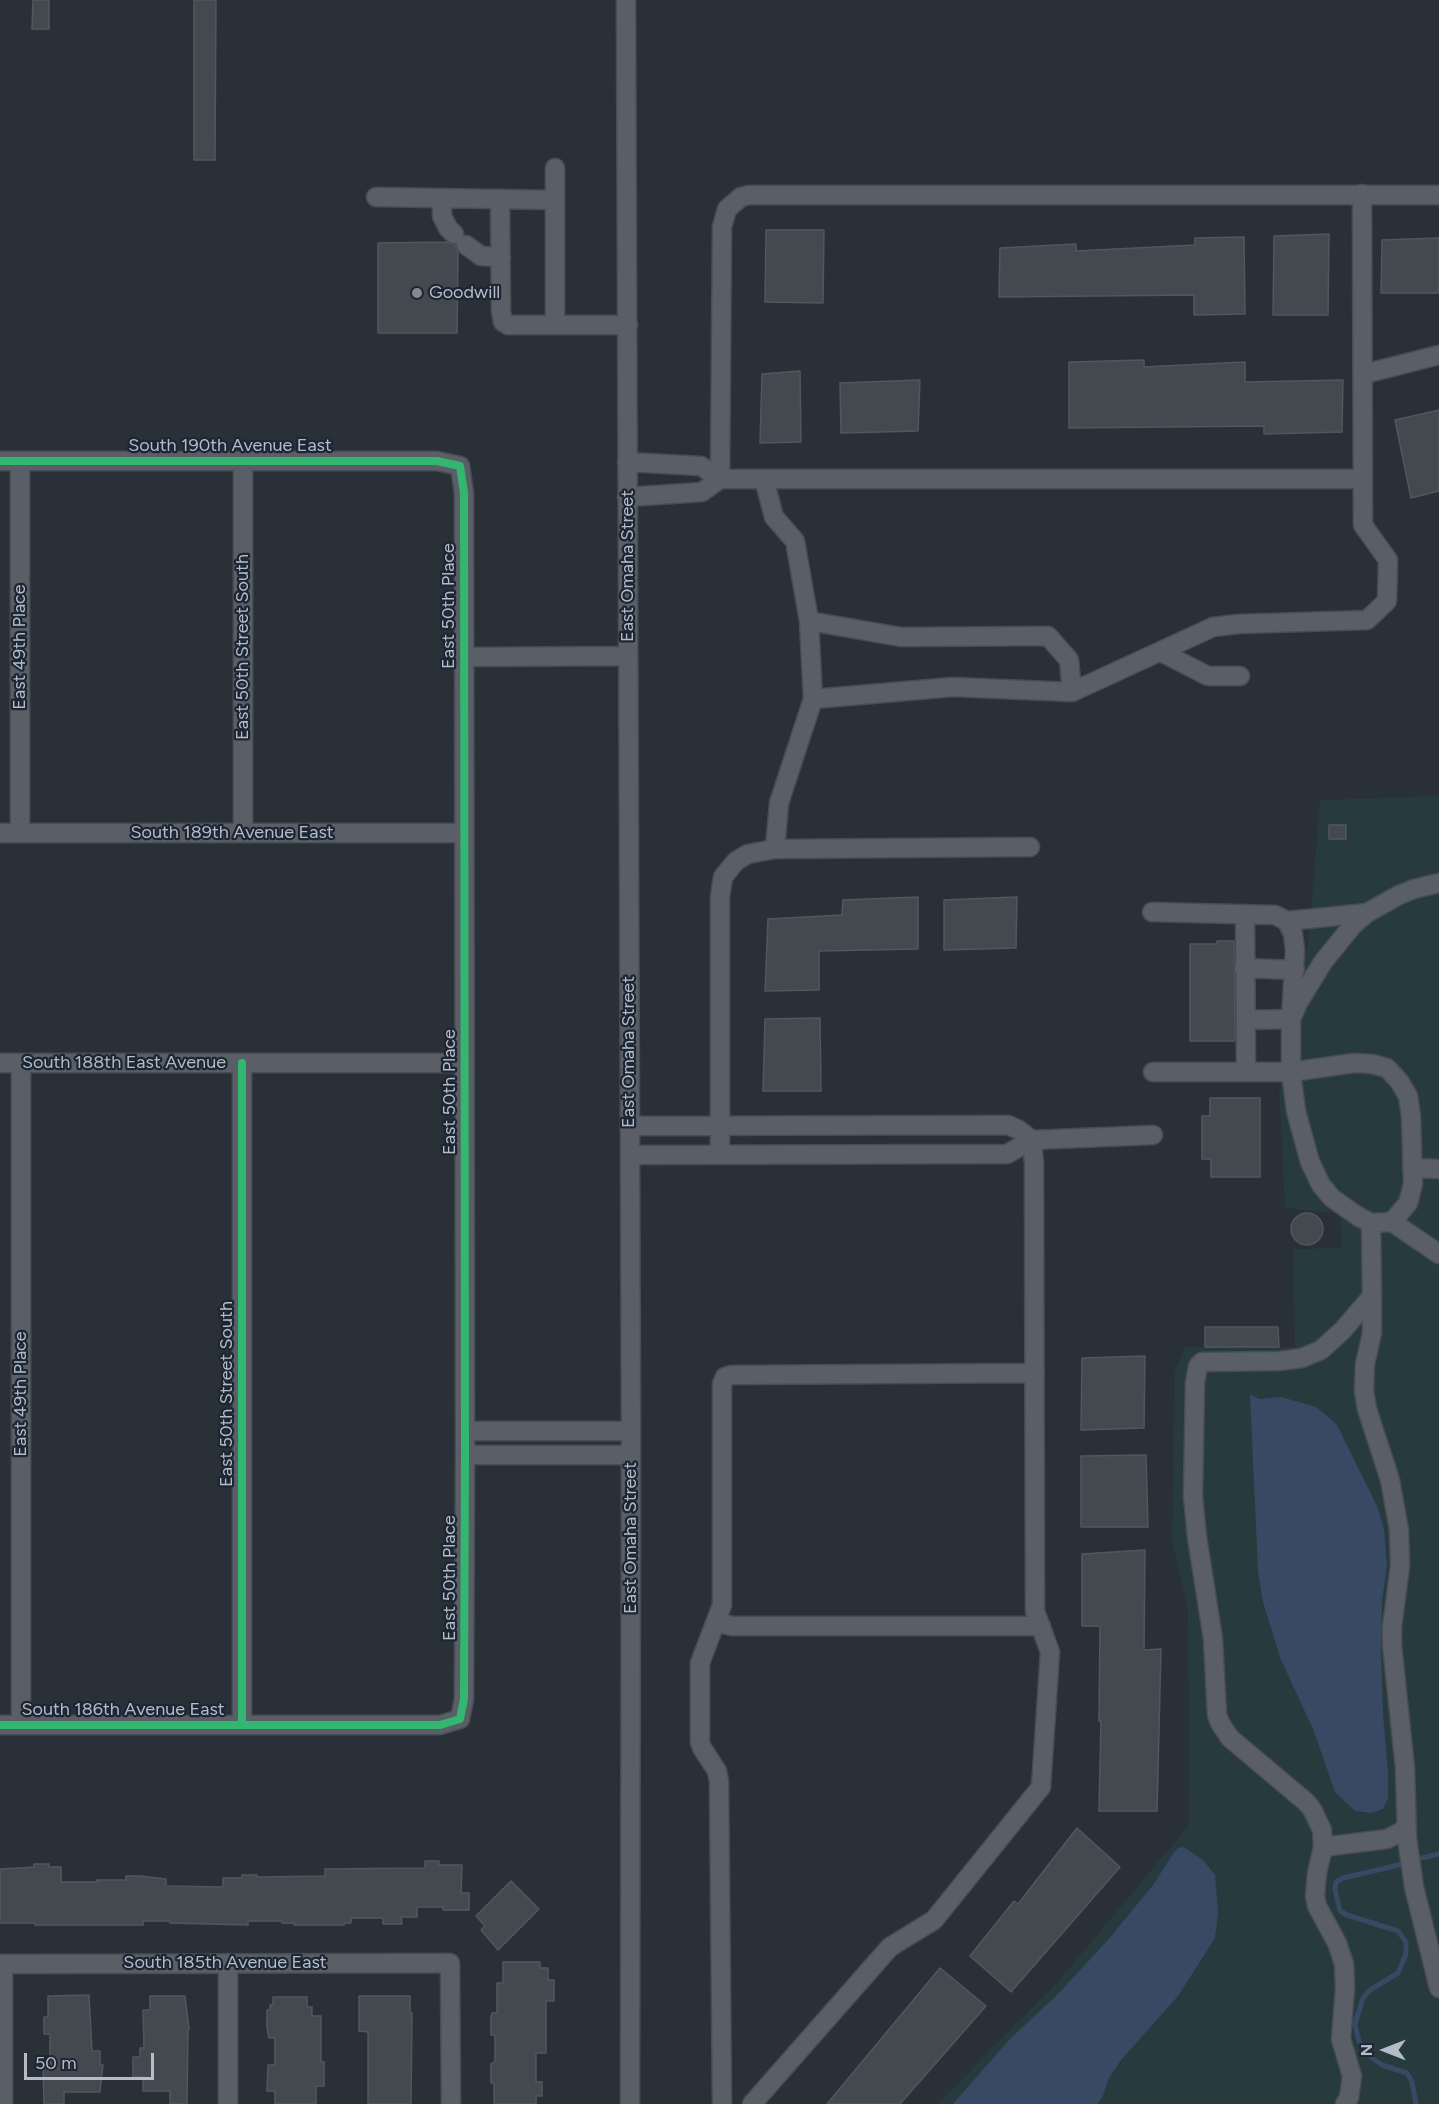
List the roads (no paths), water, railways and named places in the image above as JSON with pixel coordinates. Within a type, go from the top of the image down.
[{"type":"street","name":"East Omaha Street","points":[[626,0],[631,1431],[630,2104]]},
{"type":"street","points":[[555,168],[555,324]]},
{"type":"street","points":[[813,699],[952,687],[1072,692],[1213,627],[1238,624],[1367,620],[1387,601],[1388,560],[1363,525],[1362,194]]},
{"type":"street","points":[[720,479],[722,226],[727,209],[741,197],[761,195],[1439,195]]},
{"type":"street","points":[[376,197],[555,200]]},
{"type":"street","points":[[442,199],[442,216],[448,228],[481,256],[501,256]]},
{"type":"street","points":[[500,199],[503,322],[508,325],[628,325]]},
{"type":"street","points":[[1364,374],[1439,355]]},
{"type":"street","name":"South 190th Avenue East","points":[[0,461],[437,461],[460,466]]},
{"type":"street","name":"East 49th Place","points":[[20,461],[20,833]]},
{"type":"street","name":"East 50th Street South","points":[[243,461],[243,833]]},
{"type":"street","points":[[627,462],[701,465],[720,479]]},
{"type":"street","points":[[664,465],[664,493]]},
{"type":"street","name":"East 50th Place","points":[[460,466],[465,493],[465,1455],[464,1699],[460,1719]]},
{"type":"street","points":[[627,497],[702,492],[720,479],[1363,479]]},
{"type":"street","points":[[764,479],[774,517],[795,541],[809,621],[813,699],[778,803],[775,849]]},
{"type":"street","points":[[809,621],[901,636],[1048,636],[1069,660],[1072,692]]},
{"type":"street","points":[[1161,652],[1208,676],[1240,676]]},
{"type":"street","points":[[464,657],[628,656]]},
{"type":"street","name":"South 189th Avenue East","points":[[0,833],[465,833]]},
{"type":"street","points":[[720,1155],[720,897],[723,877],[736,861],[748,854],[775,849],[1030,847]]},
{"type":"street","points":[[1291,1019],[1305,991],[1331,950],[1353,925],[1367,913],[1414,889],[1439,884]]},
{"type":"street","points":[[1152,912],[1275,915],[1287,921],[1367,913]]},
{"type":"street","points":[[1245,914],[1246,1071]]},
{"type":"street","points":[[1287,921],[1293,934],[1295,970],[1291,1019],[1291,1072],[1296,1111],[1310,1162],[1321,1185],[1332,1198],[1371,1223],[1392,1222],[1439,1254]]},
{"type":"street","points":[[1244,968],[1295,970]]},
{"type":"street","points":[[1246,1020],[1291,1019]]},
{"type":"street","name":"South 188th East Avenue","points":[[0,1063],[465,1063]]},
{"type":"street","name":"East 49th Place","points":[[21,1063],[21,1725]]},
{"type":"street","name":"East 50th Street South","points":[[242,1063],[242,1725]]},
{"type":"street","points":[[1153,1071],[1291,1072],[1354,1063],[1387,1068],[1399,1081],[1408,1096],[1413,1184],[1408,1203],[1392,1222]]},
{"type":"street","points":[[630,1126],[1008,1125],[1032,1140],[1034,1164],[1035,1611],[1050,1652],[1041,1787],[934,1920],[890,1947],[752,2104]]},
{"type":"street","points":[[630,1155],[1007,1154],[1032,1140],[1153,1135]]},
{"type":"street","points":[[1412,1168],[1439,1169]]},
{"type":"street","points":[[1371,1223],[1372,1333],[1365,1364],[1364,1391],[1367,1409],[1389,1480],[1399,1530],[1400,1566],[1392,1644],[1405,1768],[1406,1829],[1414,1887],[1439,1988]]},
{"type":"street","points":[[1345,2104],[1349,2098],[1352,2076],[1341,2039],[1345,1988],[1344,1964],[1337,1943],[1317,1906],[1315,1896],[1323,1847],[1322,1830],[1312,1809],[1295,1791],[1230,1737],[1217,1715],[1214,1647],[1193,1496],[1195,1383],[1198,1366],[1202,1362],[1280,1361],[1302,1358],[1321,1350],[1362,1310],[1372,1296]]},
{"type":"street","points":[[722,2104],[719,1781],[717,1771],[700,1742],[700,1663],[722,1605],[722,1384],[724,1377],[1035,1373]]},
{"type":"street","points":[[465,1431],[631,1431]]},
{"type":"street","points":[[465,1455],[631,1455]]},
{"type":"street","points":[[716,1622],[732,1626],[1041,1626]]},
{"type":"street","name":"South 186th Avenue East","points":[[0,1725],[440,1725],[460,1719]]},
{"type":"street","points":[[1323,1847],[1387,1839],[1406,1829]]},
{"type":"street","points":[[228,1963],[228,2104]]},
{"type":"street","name":"South 185th Avenue East","points":[[1,1964],[450,1963],[450,2104]]},
{"type":"street","points":[[1,1964],[3,2104]]},
{"type":"water","points":[[1250,1395],[1260,1399],[1281,1397],[1316,1407],[1327,1416],[1337,1425],[1378,1508],[1384,1530],[1387,1565],[1382,1601],[1381,1646],[1388,1798],[1383,1809],[1371,1813],[1355,1811],[1335,1792],[1313,1729],[1281,1660],[1263,1602],[1258,1571]]},
{"type":"water","points":[[1184,1847],[1203,1860],[1215,1875],[1218,1912],[1215,1938],[1178,1996],[1121,2060],[1109,2078],[1102,2098],[1097,2104],[953,2104],[1009,2040],[1058,1994],[1107,1941],[1153,1885],[1173,1854],[1178,1848]]},
{"type":"waterway","points":[[1418,1859],[1439,1854]]},
{"type":"waterway","points":[[1403,1864],[1343,1878],[1336,1882],[1335,1890],[1340,1911],[1398,1931],[1406,1942],[1406,1954],[1398,1973],[1370,1990],[1363,1998],[1355,2024],[1359,2042],[1372,2058],[1382,2065],[1407,2073],[1412,2082],[1416,2104]]},
{"type":"place","name":"Goodwill","points":[[417,293]]}]
